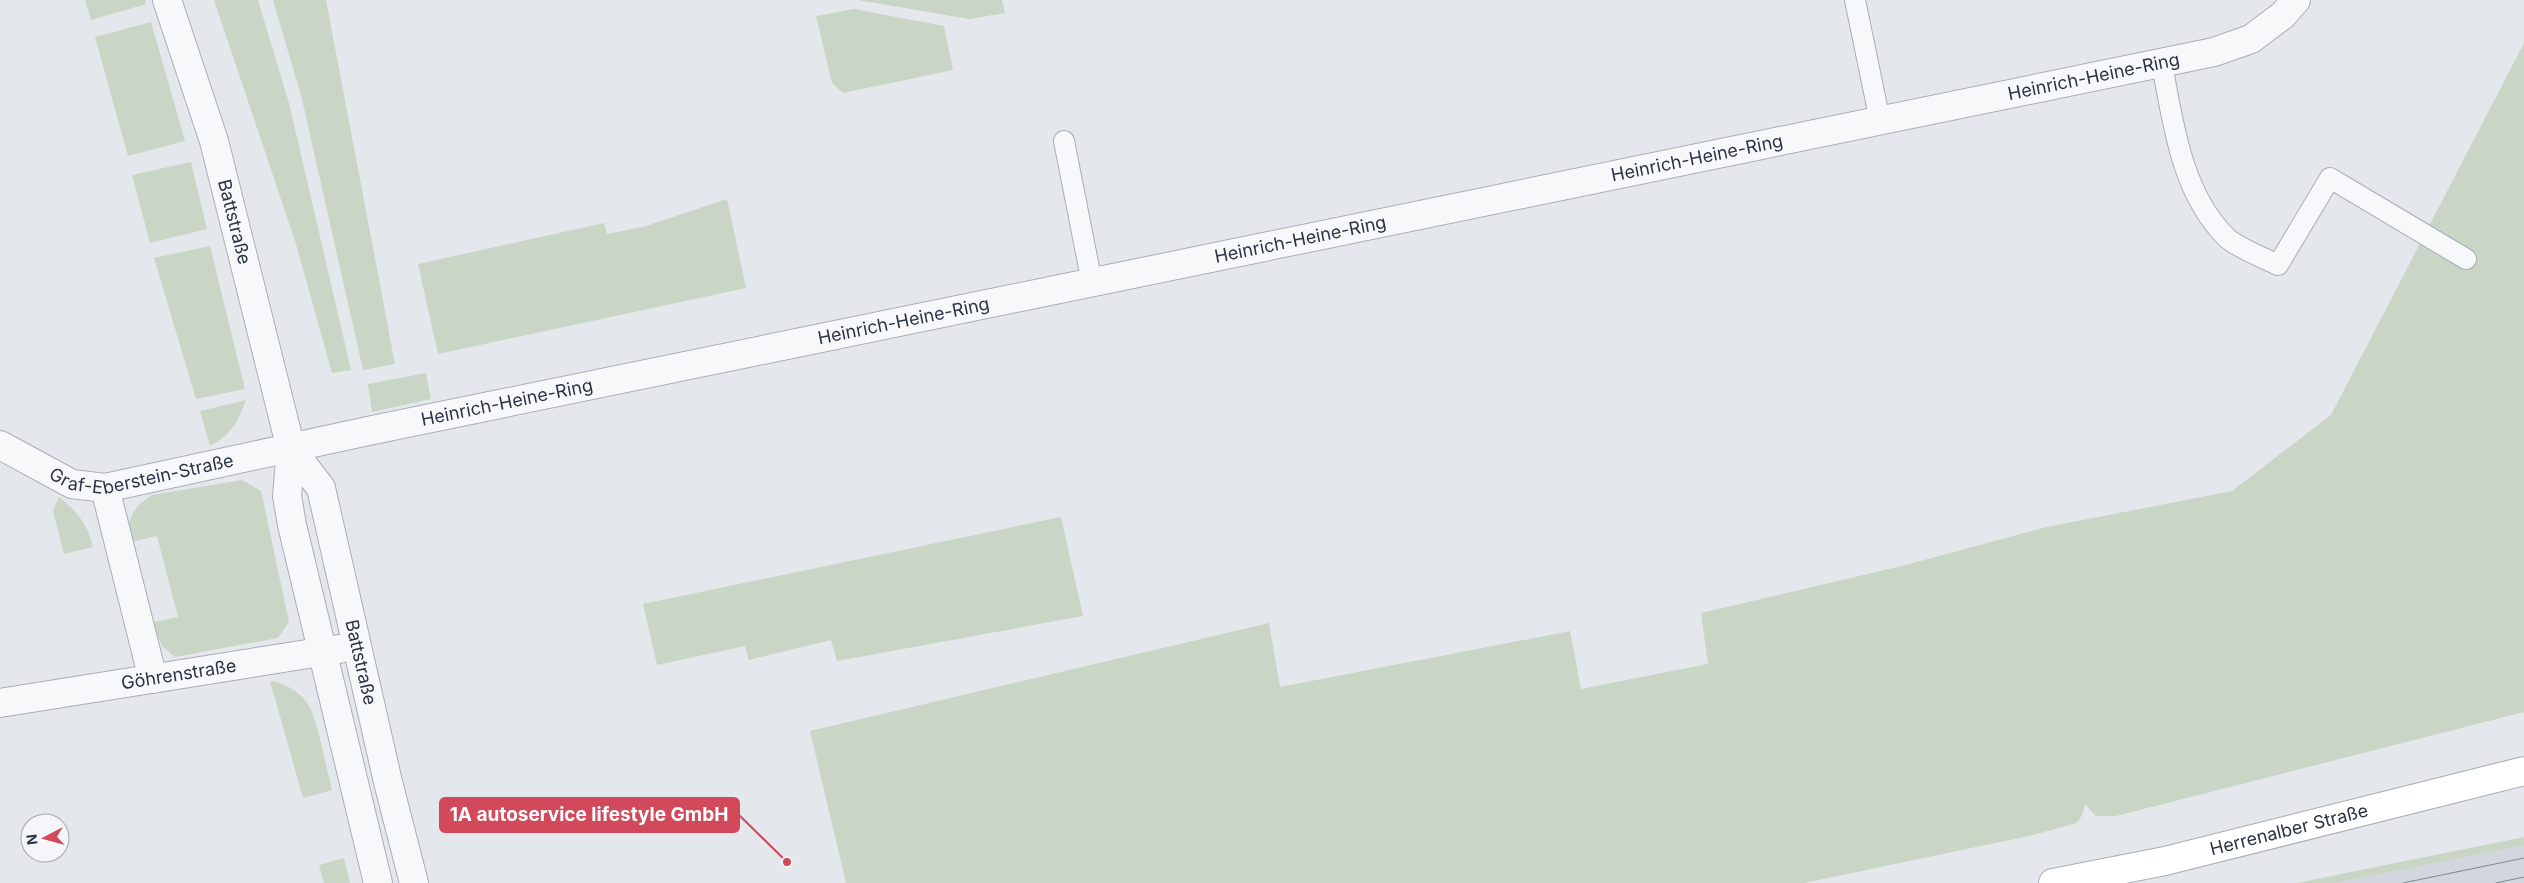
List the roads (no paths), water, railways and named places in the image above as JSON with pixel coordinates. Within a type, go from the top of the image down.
[{"type":"main road","name":"Herrenalber Straße","points":[[2053,883],[2166,860],[2524,771]]},
{"type":"street","name":"Battstraße","points":[[167,0],[214,141],[291,449],[287,496],[322,653],[378,883]]},
{"type":"street","name":"Heinrich-Heine-Ring","points":[[291,449],[368,431],[2162,64],[2214,52],[2251,39],[2283,15],[2296,0]]},
{"type":"street","name":"Graf-Eberstein-Straße","points":[[0,445],[72,484],[105,488],[291,449]]},
{"type":"street","name":"Battstraße","points":[[291,449],[321,488],[414,883]]},
{"type":"street","points":[[105,488],[153,679]]},
{"type":"street","name":"Göhrenstraße","points":[[0,703],[322,653],[357,644]]},
{"type":"lane","points":[[1855,0],[1880,121]]},
{"type":"lane","points":[[2162,64],[2175,132],[2201,206],[2228,239],[2278,265],[2330,178],[2466,259]]},
{"type":"lane","points":[[1064,141],[1092,283]]},
{"type":"tram line","points":[[2403,883],[2524,858]]},
{"type":"tram line","points":[[2496,883],[2524,877]]},
{"type":"place","name":"1A autoservice lifestyle GmbH","points":[[787,862]]}]
